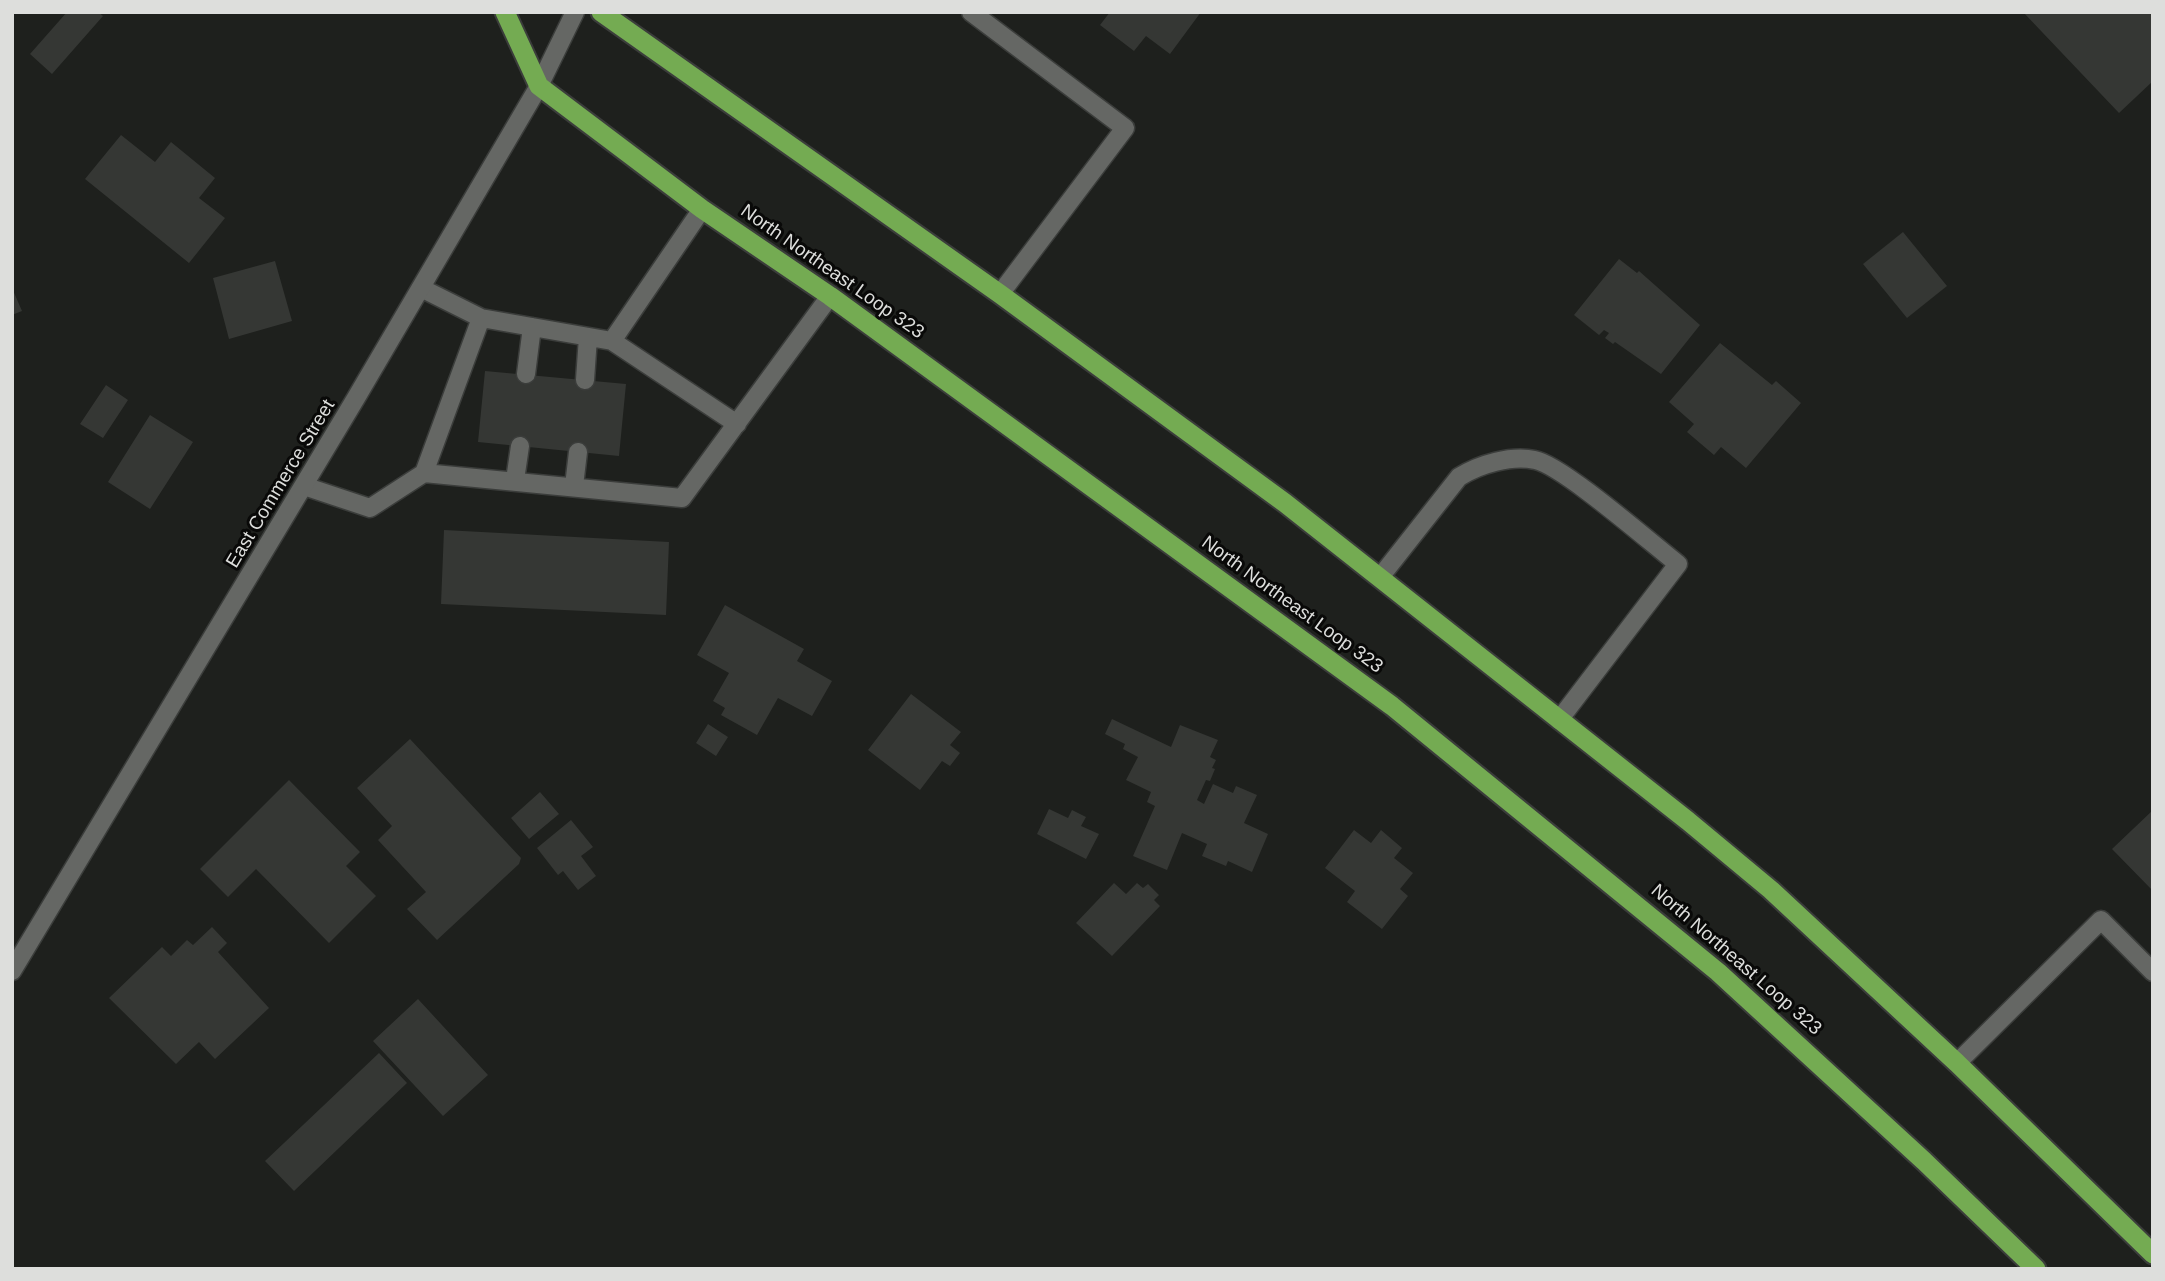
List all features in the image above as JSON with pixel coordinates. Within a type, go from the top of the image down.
[{"type":"highway","name":"North Northeast Loop 323","points":[[505,12],[539,86],[702,209],[830,296],[1392,706],[1597,870],[1718,972],[1822,1066],[2036,1269]]},
{"type":"highway","points":[[601,12],[1000,294],[1381,576],[1770,890],[1958,1063],[2153,1254]]},
{"type":"street","name":"East Commerce Street","points":[[12,971],[421,288],[539,86],[575,12]]},
{"type":"street","points":[[971,12],[1125,128],[1000,294]]},
{"type":"street","points":[[612,341],[702,209]]},
{"type":"street","points":[[421,288],[481,318],[612,341],[737,424]]},
{"type":"street","points":[[424,473],[682,498],[830,296]]},
{"type":"street","points":[[304,486],[370,508],[424,473],[481,318]]},
{"type":"street","points":[[526,374],[532,327]]},
{"type":"street","points":[[585,380],[588,337]]},
{"type":"street","points":[[515,480],[520,446]]},
{"type":"street","points":[[574,486],[578,452]]},
{"type":"street","points":[[1381,576],[1459,477],[1475,467],[1521,458],[1549,464],[1678,564],[1559,720]]},
{"type":"street","points":[[1958,1063],[2101,920],[2153,972]]},
{"type":"building","points":[[67,12],[98,12],[103,16],[52,74],[30,54]]},
{"type":"building","points":[[1110,12],[1201,12],[1170,54],[1146,36],[1134,51],[1100,25]]},
{"type":"building","points":[[2023,12],[2153,12],[2153,81],[2119,113]]},
{"type":"building","points":[[121,135],[155,162],[171,142],[215,178],[199,198],[225,218],[189,263],[85,179]]},
{"type":"building","points":[[1903,232],[1947,286],[1907,318],[1863,264]]},
{"type":"building","points":[[1619,259],[1637,273],[1639,271],[1700,325],[1661,374],[1605,338],[1609,333],[1604,330],[1599,335],[1574,315]]},
{"type":"building","points":[[275,261],[292,321],[229,339],[213,278]]},
{"type":"building","points":[[12,288],[22,311],[12,315]]},
{"type":"building","points":[[1720,343],[1772,385],[1776,381],[1801,403],[1746,468],[1721,447],[1714,455],[1687,432],[1694,424],[1669,402]]},
{"type":"building","points":[[485,371],[626,384],[619,456],[478,442]]},
{"type":"building","points":[[106,385],[128,400],[103,438],[80,424]]},
{"type":"building","points":[[150,415],[193,442],[150,509],[108,482]]},
{"type":"building","points":[[444,530],[669,542],[666,615],[441,604]]},
{"type":"building","points":[[725,605],[804,649],[797,661],[832,681],[812,716],[778,698],[757,735],[721,715],[725,708],[713,701],[729,673],[697,655]]},
{"type":"building","points":[[911,694],[961,732],[950,745],[960,753],[950,766],[942,761],[920,790],[868,750]]},
{"type":"building","points":[[1112,719],[1171,747],[1180,725],[1218,740],[1210,757],[1216,760],[1212,768],[1215,769],[1210,781],[1206,780],[1197,800],[1204,804],[1213,784],[1233,793],[1236,786],[1257,795],[1244,823],[1268,834],[1252,872],[1228,861],[1226,866],[1202,856],[1207,844],[1182,833],[1167,870],[1133,856],[1155,806],[1147,802],[1151,792],[1126,780],[1138,757],[1123,749],[1125,744],[1105,734]]},
{"type":"building","points":[[708,724],[728,737],[716,756],[696,743]]},
{"type":"building","points":[[410,739],[521,858],[519,864],[437,940],[407,909],[426,892],[378,840],[392,826],[357,788]]},
{"type":"building","points":[[289,780],[360,852],[346,866],[376,896],[329,943],[256,869],[228,897],[200,869]]},
{"type":"building","points":[[540,792],[559,814],[529,839],[511,818]]},
{"type":"building","points":[[1049,809],[1068,818],[1072,810],[1086,817],[1081,826],[1099,834],[1086,859],[1037,834]]},
{"type":"building","points":[[2153,810],[2153,891],[2112,849]]},
{"type":"building","points":[[571,820],[593,847],[581,856],[596,876],[578,890],[563,871],[558,875],[537,848]]},
{"type":"building","points":[[1354,830],[1371,843],[1381,830],[1402,848],[1394,858],[1413,873],[1400,889],[1408,896],[1382,929],[1347,902],[1355,891],[1325,868]]},
{"type":"building","points":[[1114,883],[1126,894],[1137,883],[1143,888],[1148,884],[1159,895],[1154,900],[1160,906],[1112,956],[1076,923]]},
{"type":"building","points":[[212,927],[227,943],[218,952],[269,1008],[215,1059],[199,1042],[176,1064],[109,998],[162,947],[171,956],[187,940],[193,945]]},
{"type":"building","points":[[418,999],[488,1075],[443,1116],[373,1041]]},
{"type":"building","points":[[379,1053],[407,1083],[294,1191],[265,1161]]}]
